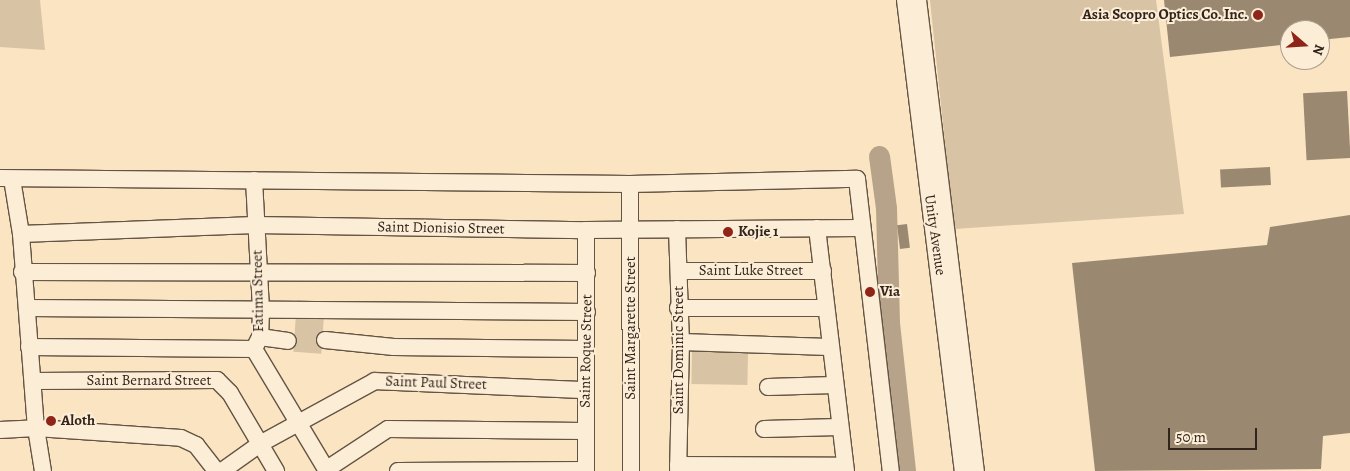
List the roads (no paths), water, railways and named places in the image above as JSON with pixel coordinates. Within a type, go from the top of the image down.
[{"type":"street","name":"Unity Avenue","points":[[905,0],[964,471]]},
{"type":"street","name":"Unity Avenue","points":[[918,0],[976,471]]},
{"type":"street","points":[[43,471],[36,428],[29,347],[28,308],[22,272],[21,234],[6,178],[630,184],[857,179],[861,228],[891,471]]},
{"type":"street","name":"Fatima Street","points":[[254,180],[261,311],[257,343],[298,423],[327,470]]},
{"type":"street","name":"Saint Margarette Street","points":[[630,184],[631,471]]},
{"type":"street","name":"Saint Dionisio Street","points":[[21,234],[255,225],[586,230],[861,228]]},
{"type":"street","points":[[678,468],[846,469],[829,347],[823,271],[817,228]]},
{"type":"street","name":"Saint Roque Street","points":[[586,230],[584,431],[586,470]]},
{"type":"street","name":"Saint Dominic Street","points":[[677,230],[680,342],[678,468]]},
{"type":"street","name":"Saint Luke Street","points":[[679,271],[823,271]]},
{"type":"street","points":[[22,272],[260,274],[587,273]]},
{"type":"street","points":[[28,308],[586,312]]},
{"type":"street","points":[[678,308],[826,308]]},
{"type":"street","points":[[325,340],[394,347],[586,349]]},
{"type":"street","points":[[29,347],[288,341]]},
{"type":"street","points":[[680,342],[829,347]]},
{"type":"street","name":"Saint Bernard Street","points":[[33,381],[213,379],[226,386],[276,471]]},
{"type":"street","name":"Saint Paul Street","points":[[222,471],[260,444],[375,381],[585,390]]},
{"type":"street","points":[[768,387],[834,385]]},
{"type":"street","points":[[764,429],[839,427]]},
{"type":"street","points":[[0,430],[36,428],[181,438],[196,445],[216,471]]},
{"type":"street","points":[[327,470],[388,429],[584,431]]},
{"type":"street","points":[[398,471],[586,470]]},
{"type":"waterway","points":[[879,156],[886,208],[889,323],[905,471]]},
{"type":"place","name":"Asia Scopro Optics Co. Inc.","points":[[1258,15]]},
{"type":"place","name":"Kojie 1","points":[[728,232]]},
{"type":"place","name":"Via","points":[[870,292]]},
{"type":"place","name":"Aloth","points":[[51,421]]}]
